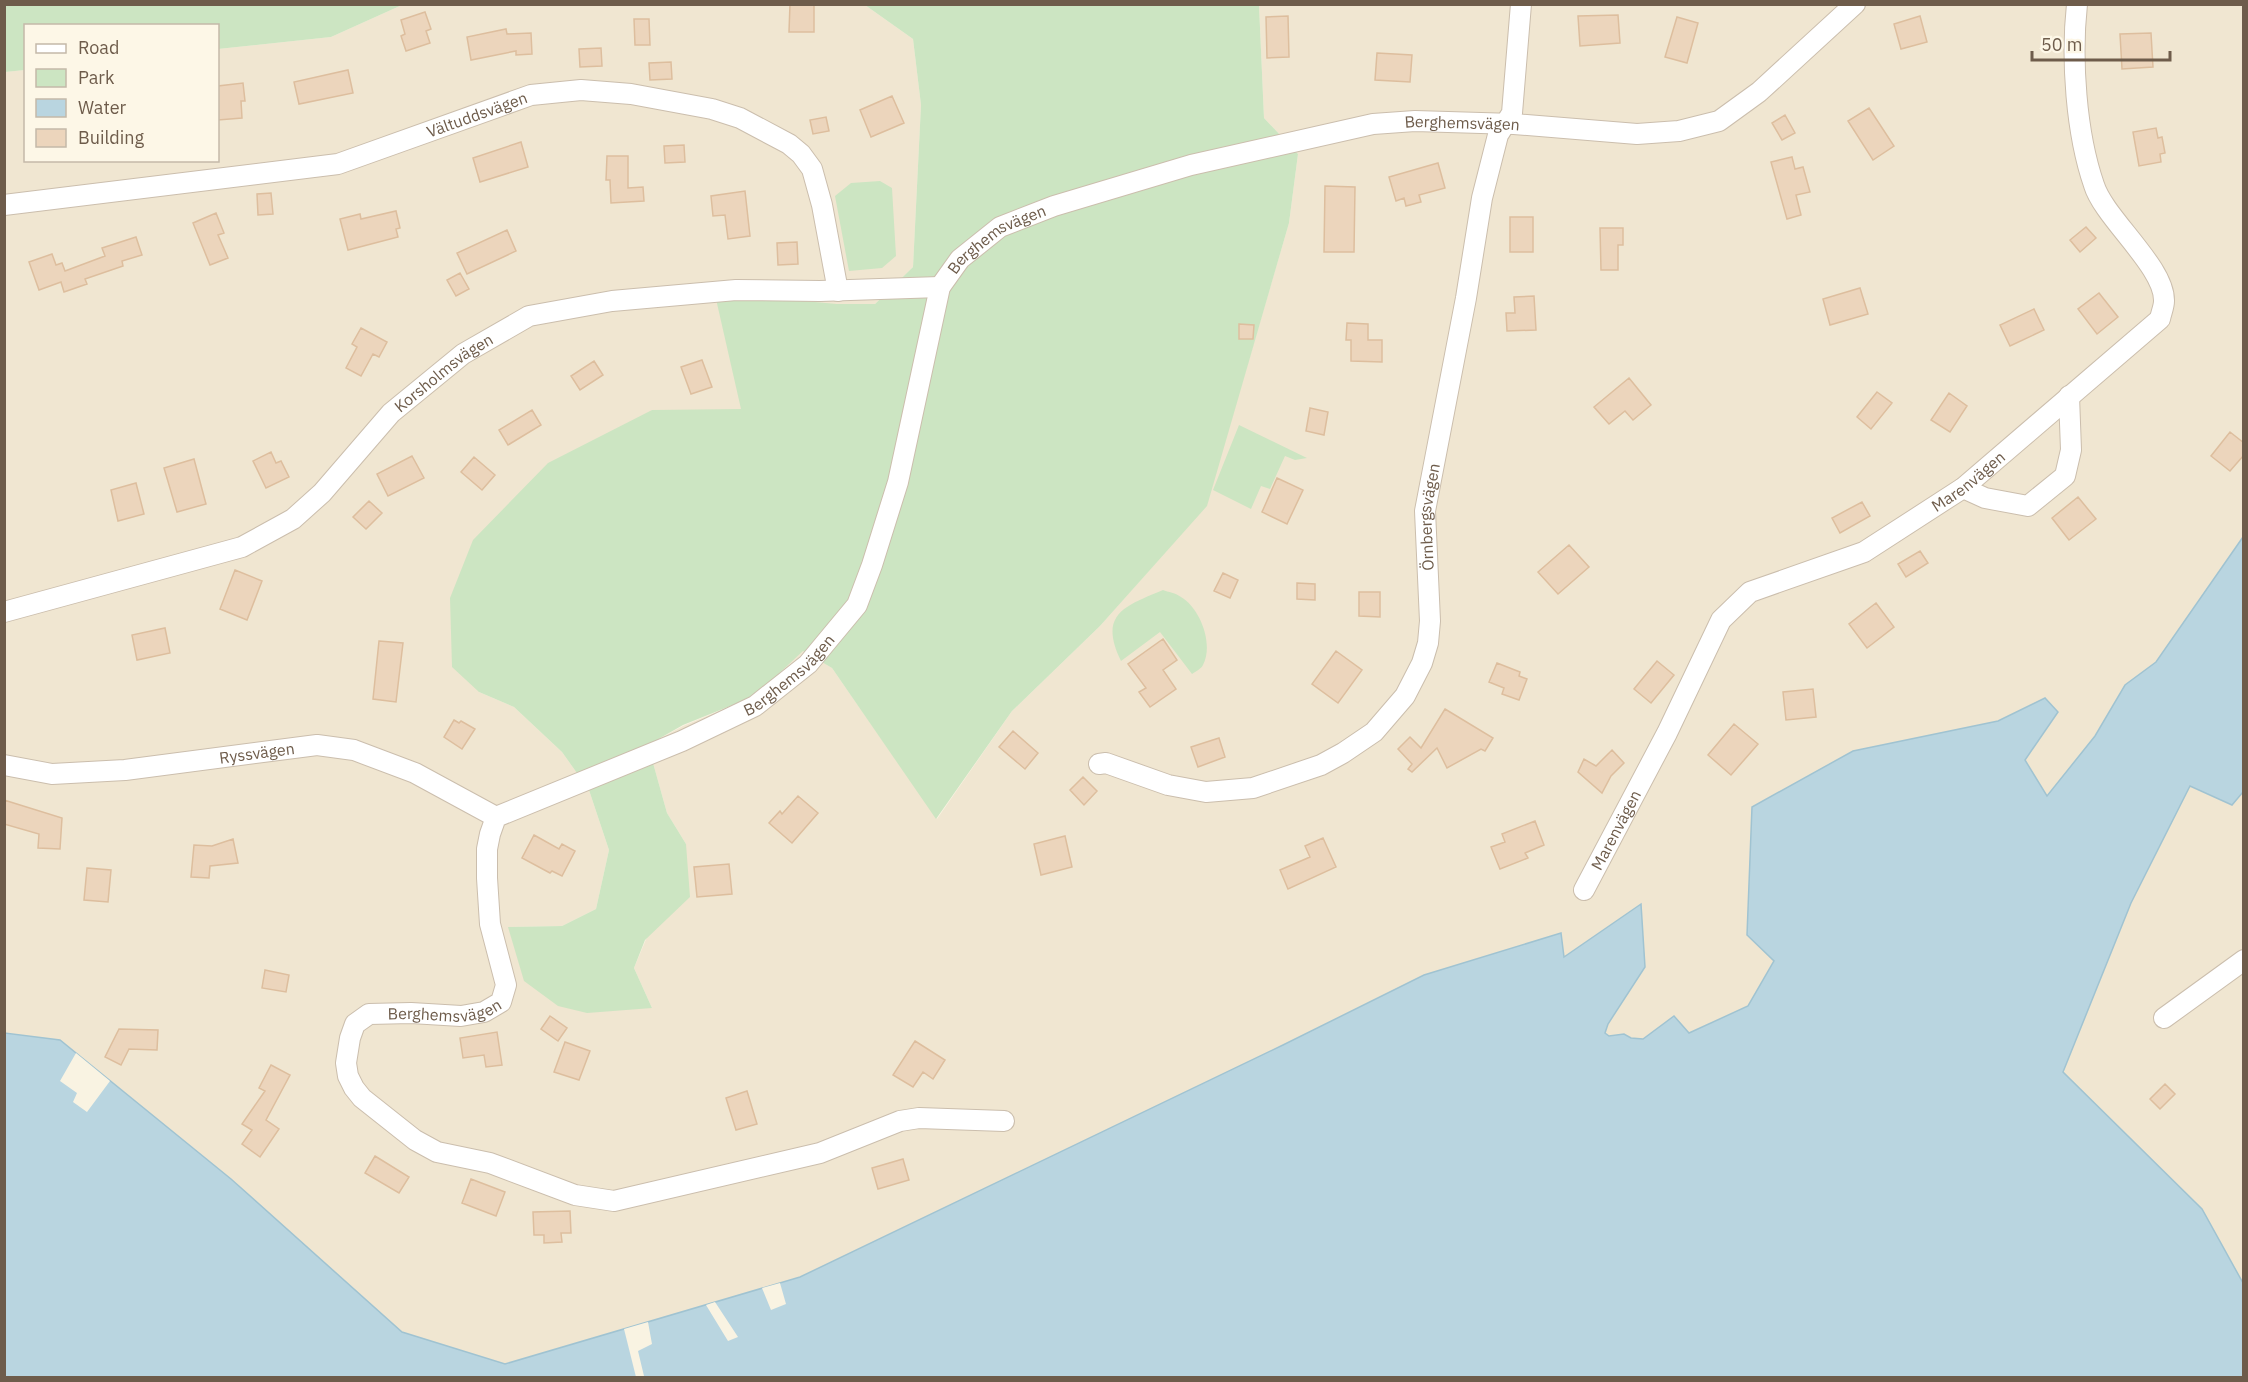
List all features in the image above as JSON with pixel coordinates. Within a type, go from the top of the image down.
[{"type":"street","name":"Örnbergsvägen","points":[[1099,764],[1106,763],[1168,785],[1206,792],[1253,788],[1321,765],[1343,753],[1374,732],[1405,696],[1422,663],[1428,643],[1425,511],[1466,298],[1482,198],[1498,135],[1512,113],[1521,4]]},
{"type":"street","name":"Berghemsvägen","points":[[1004,1121],[919,1118],[900,1121],[820,1153],[614,1201],[576,1195],[490,1162],[437,1152],[415,1140],[362,1098],[348,1076],[346,1064],[350,1038],[356,1024],[369,1014],[411,1013],[461,1016],[484,1012],[501,1002],[506,985],[490,924],[487,878],[490,834],[496,818],[682,741],[755,706],[808,664],[856,605],[872,566],[897,482],[940,287],[960,259],[1000,227],[1054,206],[1191,165],[1373,124],[1415,121],[1636,134],[1679,131],[1719,121],[1759,93],[1855,4]]},
{"type":"street","name":"Marenvägen","points":[[1584,890],[1667,733],[1722,620],[1743,597],[1760,588],[1864,552],[1963,488],[2160,319],[2164,301],[2161,286],[2094,188],[2081,135],[2075,41],[2077,4]]},
{"type":"street","name":"Vältuddsvägen","points":[[4,205],[338,164],[531,95],[580,90],[631,94],[712,109],[740,118],[789,144],[801,154],[812,169],[822,206],[838,291]]},
{"type":"street","name":"Korsholmsvägen","points":[[4,612],[242,547],[293,519],[322,494],[391,413],[463,354],[529,316],[612,301],[736,290],[838,291],[940,287]]},
{"type":"street","points":[[1963,488],[1985,498],[2028,506],[2065,476],[2071,450],[2069,396]]},
{"type":"street","name":"Ryssvägen","points":[[4,765],[52,774],[125,770],[317,744],[354,750],[415,773],[496,818]]},
{"type":"street","points":[[2164,1018],[2244,960]]},
{"type":"shaded area","points":[[402,5],[865,5],[913,39],[921,105],[913,267],[875,304],[837,304],[741,410],[652,410],[479,692],[514,707],[562,752],[589,790],[609,850],[596,909],[562,926],[509,927],[652,1008],[634,968],[686,844],[667,813],[648,745],[683,726],[755,696],[803,650],[832,668],[937,819],[1012,711],[1100,626],[1206,506],[1289,223],[1298,154],[1264,118],[1259,5],[2243,5],[2243,537],[2156,662],[2125,685],[2095,736],[2047,796],[2025,760],[2058,712],[2045,698],[1998,721],[1853,751],[1753,807],[1774,961],[1748,1006],[1688,1033],[1674,1016],[1643,1039],[1631,1038],[1624,1034],[1609,1036],[1605,1032],[1608,1024],[1623,1001],[1640,905],[1563,958],[1561,934],[1424,975],[800,1277],[504,1364],[402,1332],[231,1179],[60,1040],[5,1033],[4,72],[24,70],[24,162],[219,162],[219,49],[331,37]]},
{"type":"shaded area","points":[[2190,786],[2232,805],[2243,792],[2243,1283],[2202,1209],[2063,1072],[2131,903]]},
{"type":"green space","points":[[5,4],[402,5],[331,37],[219,49],[219,24],[24,24],[24,70],[5,72]]},
{"type":"green space","points":[[865,5],[1259,5],[1264,118],[1298,154],[1289,223],[1207,506],[1100,626],[1012,711],[936,819],[832,668],[803,651],[755,696],[683,725],[648,745],[667,813],[686,844],[690,897],[645,940],[634,968],[652,1008],[587,1013],[558,1006],[524,981],[508,927],[562,926],[596,909],[609,850],[589,790],[562,752],[514,707],[479,692],[452,667],[450,598],[473,540],[548,463],[652,410],[741,409],[716,299],[747,296],[837,304],[875,304],[913,267],[921,105],[913,39]]},
{"type":"green space","points":[[880,181],[892,188],[896,256],[882,268],[849,271],[835,196],[851,183]]},
{"type":"green space","points":[[1239,425],[1307,458],[1295,460],[1285,456],[1270,489],[1261,486],[1251,509],[1213,490]]},
{"type":"green space","points":[[1163,590],[1177,594],[1188,602],[1203,627],[1206,637],[1206,656],[1200,669],[1192,674],[1160,632],[1121,661],[1115,645],[1114,622],[1119,614],[1137,601]]},
{"type":"water","points":[[2243,537],[2243,792],[2232,805],[2190,786],[2131,903],[2063,1072],[2202,1209],[2243,1283],[2243,1377],[5,1378],[5,1033],[60,1040],[231,1179],[402,1332],[505,1364],[800,1277],[1424,975],[1561,933],[1564,957],[1641,904],[1645,967],[1608,1024],[1605,1033],[1609,1036],[1624,1034],[1631,1038],[1643,1039],[1674,1016],[1689,1033],[1748,1006],[1774,961],[1747,935],[1752,807],[1853,751],[1998,721],[2045,698],[2058,712],[2025,760],[2047,796],[2095,736],[2125,685],[2156,662]]},
{"type":"pier","points":[[76,1053],[110,1081],[87,1112],[73,1102],[77,1093],[60,1081]]},
{"type":"pier","points":[[780,1283],[786,1304],[771,1310],[762,1288]]},
{"type":"pier","points":[[715,1302],[738,1337],[728,1341],[706,1305]]},
{"type":"pier","points":[[648,1322],[652,1344],[638,1351],[644,1376],[636,1377],[624,1329]]},
{"type":"building","points":[[790,4],[814,4],[814,32],[789,32]]},
{"type":"building","points":[[425,12],[431,29],[426,31],[430,43],[406,51],[401,36],[405,34],[401,20]]},
{"type":"building","points":[[1618,15],[1620,43],[1580,46],[1578,16]]},
{"type":"building","points":[[1288,16],[1289,57],[1267,58],[1266,17]]},
{"type":"building","points":[[1920,16],[1927,42],[1901,49],[1894,24]]},
{"type":"building","points":[[1677,17],[1698,23],[1687,63],[1665,57]]},
{"type":"building","points":[[634,19],[649,19],[650,45],[635,45]]},
{"type":"building","points":[[506,29],[507,34],[531,33],[532,54],[516,55],[516,51],[471,60],[467,37]]},
{"type":"building","points":[[2151,33],[2153,67],[2122,69],[2120,34]]},
{"type":"building","points":[[601,48],[602,66],[580,67],[579,49]]},
{"type":"building","points":[[1377,53],[1412,55],[1410,82],[1375,80]]},
{"type":"building","points":[[671,62],[672,79],[650,80],[649,63]]},
{"type":"building","points":[[348,70],[353,93],[299,104],[294,82]]},
{"type":"building","points":[[243,83],[245,101],[241,101],[242,118],[219,120],[219,86]]},
{"type":"building","points":[[892,96],[904,123],[871,137],[860,110]]},
{"type":"building","points":[[1869,108],[1894,146],[1873,160],[1848,121]]},
{"type":"building","points":[[1785,115],[1795,133],[1782,140],[1772,123]]},
{"type":"building","points":[[826,117],[829,131],[813,134],[810,120]]},
{"type":"building","points":[[2156,128],[2158,138],[2162,137],[2165,153],[2160,154],[2161,162],[2139,166],[2133,132]]},
{"type":"building","points":[[521,142],[528,167],[480,182],[473,158]]},
{"type":"building","points":[[684,145],[685,162],[665,163],[664,146]]},
{"type":"building","points":[[607,156],[628,156],[628,188],[643,187],[644,201],[611,203],[610,180],[606,180]]},
{"type":"building","points":[[1792,157],[1795,169],[1803,167],[1810,192],[1796,195],[1801,215],[1787,219],[1771,162]]},
{"type":"building","points":[[1438,163],[1445,188],[1419,195],[1421,202],[1406,206],[1404,198],[1396,201],[1389,177]]},
{"type":"building","points":[[1325,186],[1355,187],[1354,252],[1324,252]]},
{"type":"building","points":[[745,191],[750,236],[728,239],[725,215],[713,216],[711,196]]},
{"type":"building","points":[[271,193],[273,214],[258,215],[257,194]]},
{"type":"building","points":[[396,211],[400,228],[396,229],[398,237],[348,250],[340,219],[360,214],[361,219]]},
{"type":"building","points":[[216,213],[224,233],[218,235],[228,258],[210,265],[193,223]]},
{"type":"building","points":[[1510,217],[1533,217],[1533,252],[1510,252]]},
{"type":"building","points":[[2086,227],[2096,238],[2080,252],[2070,240]]},
{"type":"building","points":[[1600,228],[1623,228],[1623,245],[1618,245],[1618,270],[1601,270]]},
{"type":"building","points":[[507,230],[516,251],[467,274],[457,253]]},
{"type":"building","points":[[136,237],[142,255],[122,261],[123,266],[85,279],[87,284],[64,292],[61,282],[39,290],[29,262],[52,254],[56,265],[62,263],[65,271],[105,256],[102,248]]},
{"type":"building","points":[[797,242],[798,264],[778,265],[777,243]]},
{"type":"building","points":[[460,273],[469,289],[456,296],[447,280]]},
{"type":"building","points":[[1860,288],[1868,314],[1830,325],[1823,299]]},
{"type":"building","points":[[2099,293],[2118,317],[2097,334],[2078,309]]},
{"type":"building","points":[[1534,296],[1536,330],[1507,331],[1506,313],[1515,313],[1514,297]]},
{"type":"building","points":[[2034,309],[2044,330],[2010,346],[2000,325]]},
{"type":"building","points":[[1347,323],[1368,324],[1368,340],[1382,340],[1382,362],[1351,361],[1351,340],[1346,340]]},
{"type":"building","points":[[1239,324],[1254,325],[1253,339],[1239,339]]},
{"type":"building","points":[[361,328],[387,342],[379,357],[373,354],[361,376],[346,368],[357,347],[352,344]]},
{"type":"building","points":[[702,360],[712,387],[691,394],[681,367]]},
{"type":"building","points":[[594,361],[603,375],[580,390],[571,376]]},
{"type":"building","points":[[1629,378],[1651,405],[1633,420],[1625,411],[1609,424],[1594,407]]},
{"type":"building","points":[[1877,392],[1892,403],[1871,429],[1857,417]]},
{"type":"building","points":[[1949,393],[1967,406],[1950,432],[1931,420]]},
{"type":"building","points":[[1310,408],[1328,412],[1324,435],[1306,431]]},
{"type":"building","points":[[532,410],[541,425],[508,445],[499,430]]},
{"type":"building","points":[[2230,432],[2244,443],[2244,455],[2230,471],[2211,456]]},
{"type":"building","points":[[271,452],[276,463],[281,461],[289,477],[266,488],[253,461]]},
{"type":"building","points":[[412,456],[424,478],[388,496],[377,474]]},
{"type":"building","points":[[474,457],[495,475],[482,490],[461,472]]},
{"type":"building","points":[[194,459],[206,504],[177,512],[164,468]]},
{"type":"building","points":[[1277,478],[1303,490],[1287,524],[1262,512]]},
{"type":"building","points":[[136,483],[144,514],[118,521],[111,490]]},
{"type":"building","points":[[2078,497],[2096,519],[2069,540],[2052,518]]},
{"type":"building","points":[[369,501],[382,513],[366,529],[353,517]]},
{"type":"building","points":[[1862,502],[1870,516],[1840,533],[1832,518]]},
{"type":"building","points":[[1569,545],[1589,567],[1558,594],[1538,572]]},
{"type":"building","points":[[1920,551],[1928,563],[1906,577],[1898,564]]},
{"type":"building","points":[[235,570],[262,581],[247,620],[220,609]]},
{"type":"building","points":[[1223,573],[1238,580],[1230,598],[1214,591]]},
{"type":"building","points":[[1297,583],[1315,584],[1315,600],[1297,599]]},
{"type":"building","points":[[1359,592],[1380,592],[1380,617],[1359,616]]},
{"type":"building","points":[[1876,603],[1894,627],[1867,648],[1849,624]]},
{"type":"building","points":[[165,628],[170,653],[137,660],[132,635]]},
{"type":"building","points":[[1163,639],[1177,660],[1163,670],[1176,689],[1150,707],[1139,692],[1146,688],[1128,664]]},
{"type":"building","points":[[379,641],[403,643],[396,702],[373,699]]},
{"type":"building","points":[[1336,651],[1362,670],[1338,703],[1312,684]]},
{"type":"building","points":[[1657,661],[1674,675],[1651,703],[1634,689]]},
{"type":"building","points":[[1497,663],[1520,672],[1519,676],[1527,679],[1519,700],[1502,694],[1504,688],[1489,682]]},
{"type":"building","points":[[1813,689],[1816,717],[1786,720],[1783,692]]},
{"type":"building","points":[[1445,709],[1493,738],[1485,751],[1481,749],[1447,768],[1437,748],[1412,772],[1408,769],[1412,764],[1398,749],[1410,737],[1421,748]]},
{"type":"building","points":[[454,720],[459,723],[461,721],[475,729],[462,749],[444,737]]},
{"type":"building","points":[[1734,724],[1758,744],[1731,775],[1708,755]]},
{"type":"building","points":[[1013,731],[1038,753],[1025,769],[999,747]]},
{"type":"building","points":[[1219,738],[1225,757],[1198,767],[1191,747]]},
{"type":"building","points":[[1612,750],[1624,763],[1611,776],[1602,793],[1578,772],[1584,759],[1596,766]]},
{"type":"building","points":[[1083,777],[1097,791],[1084,805],[1070,790]]},
{"type":"building","points":[[798,796],[818,813],[792,843],[769,823],[780,811],[782,814]]},
{"type":"building","points":[[4,800],[62,818],[60,849],[38,848],[39,834],[4,824]]},
{"type":"building","points":[[1535,821],[1544,845],[1525,853],[1528,858],[1500,869],[1491,847],[1505,842],[1502,834]]},
{"type":"building","points":[[534,835],[559,849],[562,844],[575,851],[562,876],[552,871],[550,873],[522,858]]},
{"type":"building","points":[[1065,836],[1072,867],[1041,875],[1034,844]]},
{"type":"building","points":[[1323,838],[1336,867],[1288,889],[1280,870],[1310,857],[1305,846]]},
{"type":"building","points":[[233,839],[238,863],[210,866],[209,878],[191,877],[194,845],[212,846]]},
{"type":"building","points":[[729,864],[732,894],[697,897],[694,867]]},
{"type":"building","points":[[87,868],[111,870],[108,902],[84,900]]},
{"type":"building","points":[[265,970],[289,975],[286,992],[262,988]]},
{"type":"building","points":[[550,1016],[567,1028],[558,1041],[541,1029]]},
{"type":"building","points":[[119,1029],[158,1030],[157,1050],[129,1049],[121,1065],[105,1057]]},
{"type":"building","points":[[497,1032],[502,1065],[486,1067],[484,1055],[463,1058],[460,1038]]},
{"type":"building","points":[[915,1041],[945,1060],[933,1079],[923,1072],[913,1087],[893,1075]]},
{"type":"building","points":[[565,1042],[590,1051],[579,1080],[554,1072]]},
{"type":"building","points":[[271,1065],[290,1075],[266,1120],[279,1129],[260,1157],[242,1144],[252,1130],[242,1124],[265,1091],[259,1088]]},
{"type":"building","points":[[2165,1084],[2175,1094],[2160,1109],[2150,1099]]},
{"type":"building","points":[[747,1091],[757,1124],[736,1130],[726,1098]]},
{"type":"building","points":[[375,1156],[409,1177],[399,1193],[365,1173]]},
{"type":"building","points":[[903,1159],[909,1180],[878,1189],[872,1168]]},
{"type":"building","points":[[471,1179],[505,1192],[496,1216],[462,1203]]},
{"type":"building","points":[[570,1211],[571,1233],[561,1233],[562,1242],[544,1243],[544,1235],[534,1235],[533,1212]]}]
